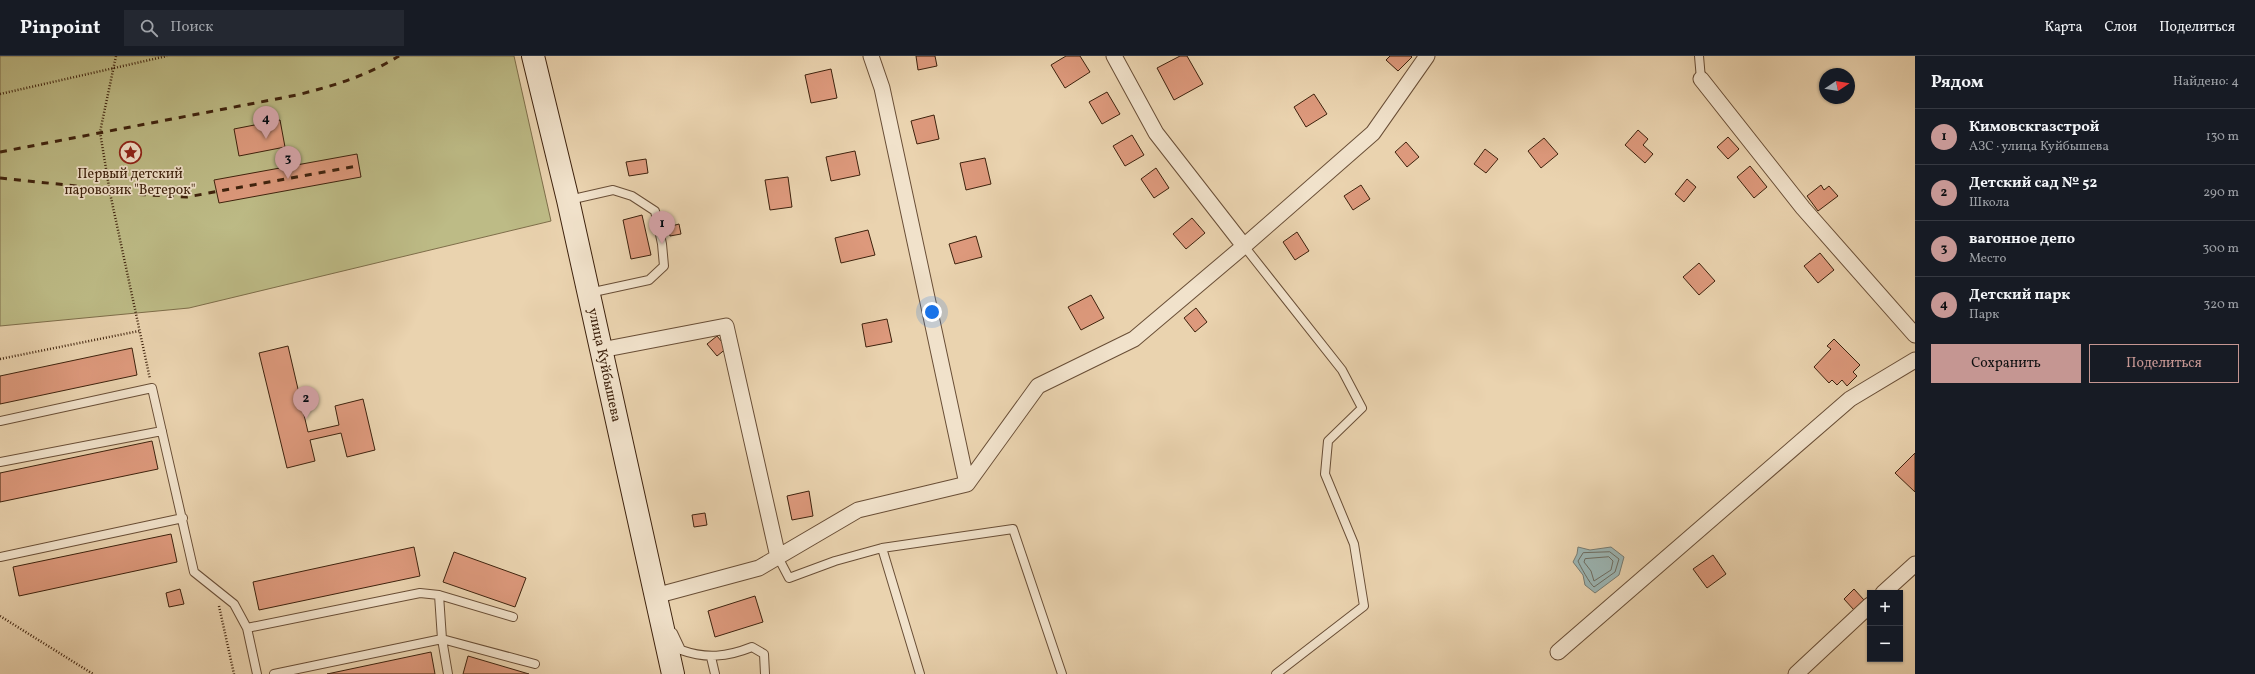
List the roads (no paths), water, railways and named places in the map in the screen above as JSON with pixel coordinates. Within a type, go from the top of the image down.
[{"type":"main road","name":"улица Куйбышева","points":[[533,56],[568,200],[673,674]]},
{"type":"street","points":[[871,56],[882,88],[967,484]]},
{"type":"street","points":[[1114,56],[1156,133],[1244,246]]},
{"type":"street","points":[[656,596],[760,568],[858,510],[967,484],[1038,386],[1134,339],[1244,246],[1373,133],[1427,56]]},
{"type":"street","points":[[1701,79],[1803,208],[1915,335]]},
{"type":"street","points":[[601,350],[726,326],[778,557]]},
{"type":"street","points":[[1558,652],[1850,399],[1915,360]]},
{"type":"street","points":[[1886,590],[1915,564]]},
{"type":"street","points":[[1796,674],[1867,608]]},
{"type":"lane","points":[[1699,56],[1701,79]]},
{"type":"lane","points":[[568,200],[613,190],[632,196],[655,211],[662,244],[664,266],[649,280],[588,293]]},
{"type":"lane","points":[[1244,246],[1342,370],[1362,408],[1328,441],[1325,474],[1354,544],[1364,606],[1276,674]]},
{"type":"lane","points":[[0,420],[152,388],[183,518],[194,572],[234,604],[247,628],[257,674]]},
{"type":"lane","points":[[0,462],[162,431]]},
{"type":"lane","points":[[0,557],[183,518]]},
{"type":"lane","points":[[778,557],[789,578],[835,561],[882,548],[1013,529],[1062,674]]},
{"type":"lane","points":[[882,548],[920,674]]},
{"type":"lane","points":[[247,628],[393,597],[420,593],[439,595],[513,617]]},
{"type":"lane","points":[[439,595],[442,639],[448,674]]},
{"type":"lane","points":[[656,596],[681,650],[695,655],[711,657],[752,647],[764,654],[765,674]]},
{"type":"lane","points":[[274,674],[442,639],[535,664]]},
{"type":"lane","points":[[711,657],[715,674]]},
{"type":"water","points":[[1578,547],[1590,550],[1611,547],[1624,557],[1619,575],[1595,593],[1585,585],[1583,575],[1573,562],[1577,554]]},
{"type":"railway","points":[[0,152],[297,95],[350,80],[374,70],[399,56]]},
{"type":"railway","points":[[0,178],[76,186],[110,193],[187,197],[357,166]]},
{"type":"place","name":"Детский парк","points":[[266,139]]},
{"type":"place","name":"Первый детский паровозик \"Ветерок\"","points":[[130,152]]},
{"type":"place","name":"вагонное депо","points":[[288,179]]},
{"type":"place","name":"Кимовскгазстрой","points":[[662,244]]},
{"type":"place","name":"Детский сад № 52","points":[[306,419]]}]
